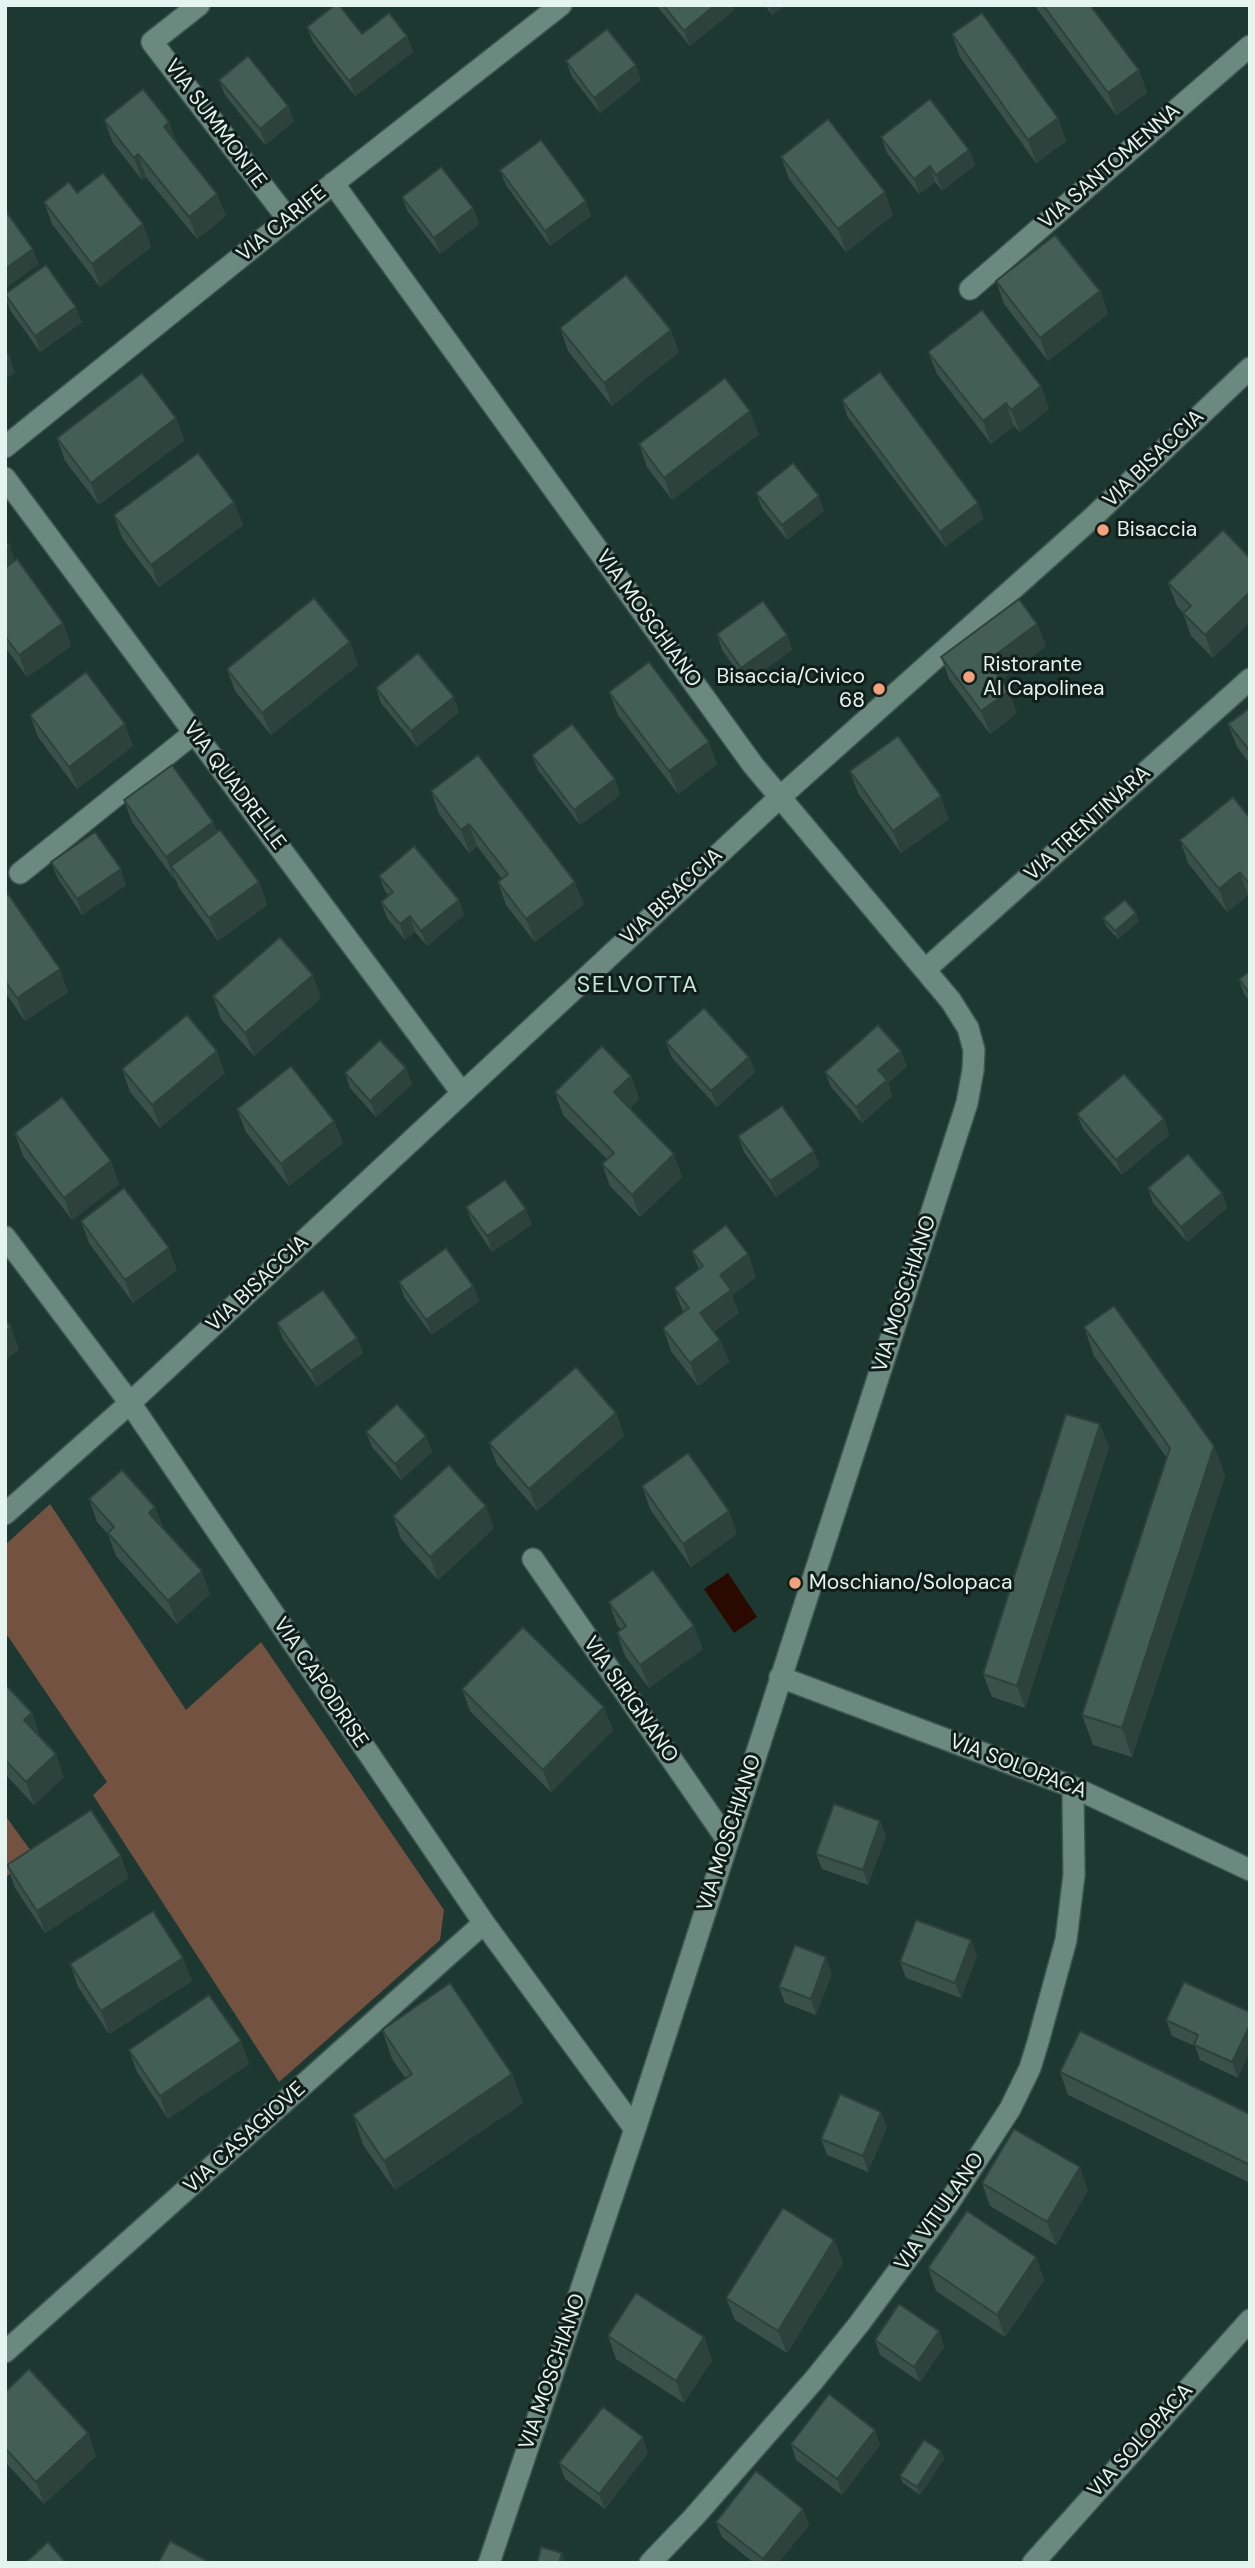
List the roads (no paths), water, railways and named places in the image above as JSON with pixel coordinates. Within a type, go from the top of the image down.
[{"type":"street","name":"VIA SUMMONTE","points":[[199,5],[152,42],[288,219]]},
{"type":"street","name":"VIA CARIFE","points":[[5,447],[333,183],[561,5]]},
{"type":"street","name":"VIA SANTOMENNA","points":[[970,289],[1250,46]]},
{"type":"street","name":"VIA MOSCHIANO","points":[[333,183],[779,798],[926,969],[960,1013],[972,1038],[973,1070],[970,1092],[635,2129],[489,2563]]},
{"type":"street","name":"VIA BISACCIA","points":[[5,1514],[130,1403],[779,798],[1091,519],[1250,368]]},
{"type":"street","name":"VIA QUADRELLE","points":[[5,478],[462,1093]]},
{"type":"street","name":"VIA TRENTINARA","points":[[926,969],[1250,679]]},
{"type":"street","points":[[20,873],[194,733]]},
{"type":"street","name":"VIA CAPODRISE","points":[[5,1237],[130,1403],[484,1923],[635,2129]]},
{"type":"street","name":"VIA SIRIGNANO","points":[[533,1559],[727,1841]]},
{"type":"street","name":"VIA SOLOPACA","points":[[780,1677],[1073,1787],[1250,1870]]},
{"type":"street","name":"VIA VITULANO","points":[[650,2563],[712,2496],[859,2324],[948,2204],[1010,2109],[1030,2068],[1066,1940],[1074,1875],[1073,1787]]},
{"type":"street","name":"VIA CASAGIOVE","points":[[5,2352],[484,1923]]},
{"type":"street","name":"VIA SOLOPACA","points":[[1033,2563],[1250,2320]]},
{"type":"place","name":"Bisaccia","points":[[1103,530]]},
{"type":"place","name":"Ristorante Al Capolinea","points":[[969,677]]},
{"type":"place","name":"Bisaccia/Civico 68","points":[[879,689]]},
{"type":"place","name":"Moschiano/Solopaca","points":[[795,1583]]},
{"type":"district","name":"SELVOTTA","points":[[638,986]]}]
